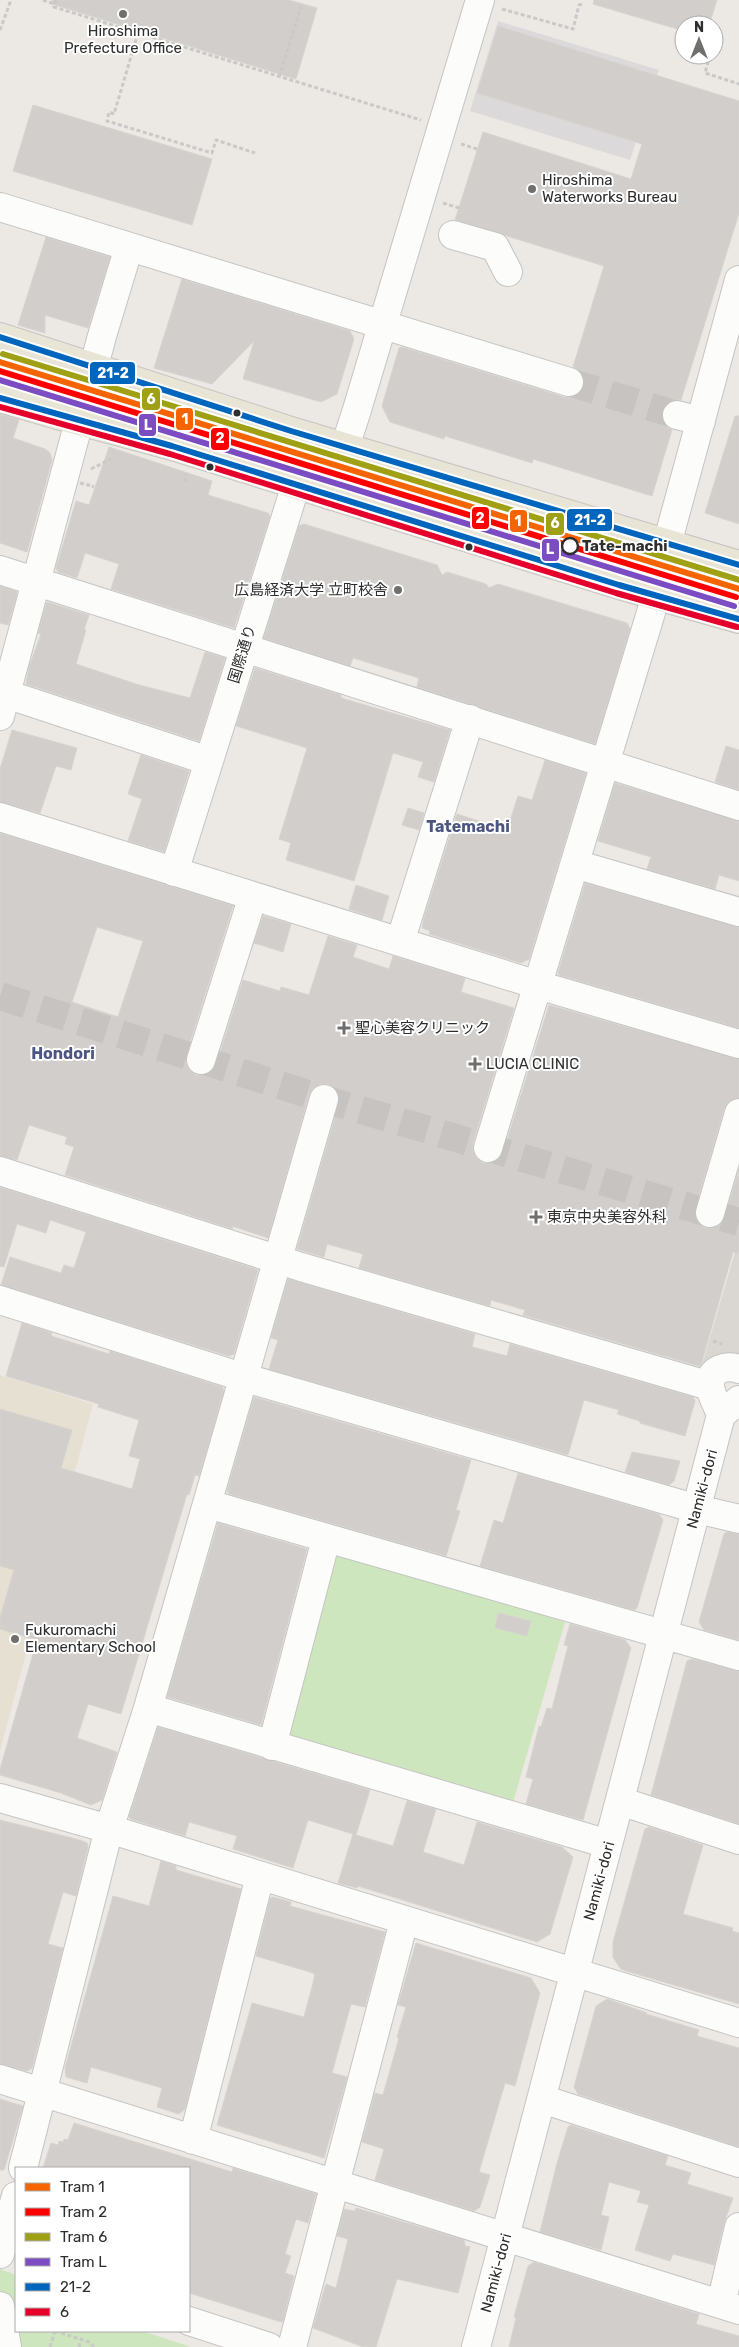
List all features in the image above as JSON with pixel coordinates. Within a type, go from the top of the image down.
[{"type":"main road","points":[[0,337],[311,437],[739,566]]},
{"type":"main road","points":[[0,398],[172,446],[656,596],[739,619]]},
{"type":"street","points":[[329,495],[382,325],[489,4]]},
{"type":"street","points":[[0,207],[569,382]]},
{"type":"street","points":[[453,235],[495,248],[508,272]]},
{"type":"street","points":[[129,247],[79,421],[3,705],[209,761]]},
{"type":"street","points":[[488,1148],[656,596],[689,418],[731,343],[739,280]]},
{"type":"street","name":"国際通り","points":[[174,872],[311,437]]},
{"type":"street","points":[[0,570],[739,806]]},
{"type":"street","points":[[400,942],[470,720]]},
{"type":"street","points":[[0,816],[538,985],[739,1044]]},
{"type":"street","points":[[574,864],[739,912]]},
{"type":"street","points":[[201,1060],[253,896]]},
{"type":"street","points":[[24,2167],[109,1829],[148,1708],[208,1504],[242,1377],[324,1099]]},
{"type":"street","points":[[710,1213],[739,1113]]},
{"type":"street","points":[[0,1171],[277,1260],[710,1386],[730,1407]]},
{"type":"street","points":[[0,1300],[242,1377],[697,1509],[739,1519]]},
{"type":"street","points":[[710,1386],[711,1377],[717,1370],[730,1366],[739,1369]]},
{"type":"street","name":"Namiki-dori","points":[[476,2347],[697,1509],[730,1407]]},
{"type":"street","points":[[208,1504],[739,1656]]},
{"type":"street","points":[[272,1746],[326,1539]]},
{"type":"street","points":[[148,1708],[608,1844]]},
{"type":"street","points":[[0,1798],[109,1829],[739,2023]]},
{"type":"street","points":[[620,1801],[739,1840]]},
{"type":"street","points":[[192,2140],[260,1876]]},
{"type":"street","points":[[292,2347],[404,1921]]},
{"type":"street","points":[[0,2079],[730,2307],[739,2227]]},
{"type":"street","points":[[542,2099],[739,2163]]},
{"type":"street","points":[[0,2254],[15,2209]]},
{"type":"street","points":[[0,2261],[15,2266]]},
{"type":"street","points":[[0,2306],[7,2347]]},
{"type":"street","points":[[190,2321],[269,2347]]},
{"type":"path","points":[[0,30],[11,0]]},
{"type":"path","points":[[43,0],[55,2],[54,7],[138,34],[423,121]]},
{"type":"path","points":[[489,4],[572,29],[579,5],[582,4]]},
{"type":"path","points":[[279,77],[301,7]]},
{"type":"path","points":[[138,34],[114,114],[109,112],[107,121],[212,153],[216,140],[254,153]]},
{"type":"path","points":[[707,65],[705,73],[739,84]]},
{"type":"path","points":[[458,143],[477,149]]},
{"type":"path","points":[[440,202],[459,208]]},
{"type":"path","points":[[90,469],[110,459]]},
{"type":"path","points":[[80,483],[93,487]]},
{"type":"path","points":[[50,2347],[55,2332]]},
{"type":"path","points":[[58,2332],[94,2347]]},
{"type":"path","points":[[79,2347],[81,2340]]},
{"type":"shaded area","points":[[498,21],[659,70],[630,160],[470,111]]},
{"type":"shaded area","points":[[739,1238],[739,1358],[708,1373],[691,1371],[702,1365]]},
{"type":"shaded area","name":"Fukuromachi Elementary School","points":[[0,1375],[93,1404],[0,1751]]},
{"type":"green space","points":[[342,1555],[565,1622],[512,1806],[289,1738],[287,1727],[331,1560]]},
{"type":"green space","points":[[0,2269],[15,2275],[15,2332],[145,2332],[191,2347],[0,2347]]},
{"type":"building","points":[[52,0],[289,0],[317,8],[296,79],[52,4]]},
{"type":"building","points":[[594,0],[717,0],[712,15],[674,15],[674,28],[593,4]]},
{"type":"building","points":[[498,26],[739,101],[739,213],[681,400],[672,400],[666,404],[662,411],[662,420],[672,430],[652,496],[533,459],[532,463],[445,436],[444,439],[390,422],[382,406],[399,348],[402,347],[564,397],[572,397],[579,394],[584,386],[584,378],[581,372],[573,367],[604,266],[455,220],[483,132],[631,179],[642,144],[477,93]]},
{"type":"building","points":[[33,105],[212,159],[192,225],[13,171]]},
{"type":"building","points":[[46,237],[110,257],[88,328],[45,315],[45,333],[18,325]]},
{"type":"building","points":[[182,279],[350,331],[354,339],[337,394],[321,402],[243,379],[254,341],[212,384],[154,368]]},
{"type":"building","points":[[0,414],[19,420],[13,438],[45,449],[50,453],[52,460],[27,552],[0,543]]},
{"type":"building","points":[[735,416],[739,416],[739,524],[705,513]]},
{"type":"building","points":[[109,447],[212,481],[208,495],[268,513],[270,516],[234,628],[111,589],[119,564],[85,553],[77,578],[58,572],[56,568],[76,501],[89,505]]},
{"type":"building","points":[[304,524],[437,565],[442,575],[447,572],[486,584],[489,588],[498,584],[627,623],[630,629],[595,744],[417,687],[419,678],[353,658],[350,666],[264,638],[299,526]]},
{"type":"building","points":[[0,586],[16,591],[17,594],[8,625],[0,623]]},
{"type":"building","points":[[47,602],[89,615],[76,664],[139,685],[190,698],[205,652],[225,658],[199,741],[26,684],[29,667],[41,634],[38,633]]},
{"type":"building","points":[[255,668],[341,695],[341,698],[450,730],[434,782],[418,777],[423,762],[393,753],[354,881],[286,860],[291,843],[279,839],[307,748],[236,726]]},
{"type":"building","points":[[12,730],[77,748],[71,770],[56,766],[40,813],[0,802],[0,769]]},
{"type":"building","points":[[726,746],[739,750],[739,790],[715,782]]},
{"type":"building","points":[[141,755],[189,771],[164,852],[128,841],[142,799],[128,794]]},
{"type":"building","points":[[545,760],[586,773],[529,959],[521,963],[429,934],[430,931],[422,928],[424,918],[457,814],[507,830],[518,796],[532,800]]},
{"type":"building","points":[[615,783],[739,821],[739,881],[719,875],[715,889],[647,869],[651,857],[598,841]]},
{"type":"building","points":[[408,808],[424,813],[419,830],[402,825]]},
{"type":"building","points":[[0,833],[233,906],[186,1055],[186,1064],[190,1071],[196,1075],[205,1075],[212,1071],[216,1065],[243,980],[280,991],[281,987],[309,995],[328,936],[357,945],[353,957],[389,969],[393,956],[465,978],[461,992],[514,1008],[473,1143],[473,1152],[477,1159],[483,1163],[492,1163],[499,1159],[503,1153],[549,1005],[739,1059],[739,1098],[729,1101],[724,1109],[695,1209],[695,1217],[698,1223],[705,1228],[713,1228],[720,1225],[725,1217],[739,1169],[739,1254],[733,1252],[701,1365],[699,1366],[523,1315],[525,1310],[491,1300],[490,1306],[359,1268],[363,1254],[327,1244],[324,1257],[297,1249],[339,1103],[339,1095],[336,1089],[329,1084],[320,1084],[313,1088],[309,1095],[268,1238],[232,1226],[233,1229],[65,1175],[74,1147],[65,1144],[67,1137],[29,1125],[17,1160],[0,1156]],"holes":[[[97,927],[143,941],[118,1017],[72,1002]]]},
{"type":"building","points":[[585,883],[739,927],[739,1028],[559,975],[558,973]]},
{"type":"building","points":[[356,885],[389,896],[382,920],[349,909]]},
{"type":"building","points":[[263,916],[291,924],[283,952],[254,943]]},
{"type":"building","points":[[0,1187],[258,1270],[234,1354],[229,1356],[1,1285],[10,1257],[61,1273],[64,1265],[74,1268],[86,1232],[50,1220],[46,1233],[17,1224],[4,1267],[0,1266]]},
{"type":"building","points":[[288,1279],[475,1334],[472,1347],[507,1356],[510,1344],[693,1397],[695,1401],[685,1436],[640,1423],[640,1421],[617,1414],[619,1410],[584,1400],[568,1455],[269,1369],[278,1340],[271,1338]]},
{"type":"building","points":[[22,1323],[52,1333],[51,1336],[109,1354],[110,1351],[222,1387],[224,1390],[199,1476],[195,1475],[189,1495],[187,1494],[121,1714],[88,1704],[77,1738],[117,1752],[102,1800],[91,1805],[61,1793],[0,1775],[0,1769],[37,1640],[0,1629],[0,1617],[14,1570],[0,1566],[0,1409],[72,1430],[61,1468],[132,1489],[140,1459],[129,1456],[139,1420],[98,1407],[99,1404],[6,1376]]},
{"type":"building","points":[[254,1397],[471,1460],[456,1510],[460,1511],[446,1556],[229,1494],[227,1491]]},
{"type":"building","points":[[632,1452],[680,1461],[674,1481],[669,1485],[625,1472]]},
{"type":"building","points":[[518,1473],[659,1514],[663,1520],[637,1608],[634,1610],[480,1566],[494,1520],[503,1523]]},
{"type":"building","points":[[218,1523],[307,1549],[261,1725],[167,1697]]},
{"type":"building","points":[[727,1532],[739,1534],[739,1640],[704,1630],[699,1622],[724,1534]]},
{"type":"building","points":[[498,1613],[531,1621],[527,1636],[495,1628]]},
{"type":"building","points":[[570,1624],[625,1640],[631,1648],[583,1820],[526,1804],[533,1779],[526,1777],[539,1726],[541,1727],[547,1708],[552,1709],[568,1646],[564,1645]]},
{"type":"building","points":[[692,1659],[739,1671],[739,1824],[651,1795],[687,1661]]},
{"type":"building","points":[[158,1727],[370,1790],[356,1835],[393,1846],[407,1801],[436,1809],[423,1852],[464,1865],[477,1822],[562,1847],[573,1857],[550,1934],[537,1942],[358,1886],[357,1888],[338,1883],[353,1834],[308,1820],[293,1868],[233,1849],[237,1836],[189,1822],[185,1836],[131,1819],[129,1817]]},
{"type":"building","points":[[0,1820],[80,1840],[87,1843],[88,1847],[76,1896],[63,1892],[48,1944],[63,1948],[32,2068],[27,2071],[0,2064]]},
{"type":"building","points":[[649,1827],[703,1845],[683,1914],[733,1928],[732,1931],[739,1933],[739,2004],[626,1971],[621,1969],[613,1957],[613,1942],[645,1829]]},
{"type":"building","points":[[161,1861],[176,1866],[176,1870],[241,1889],[185,2109],[179,2114],[157,2107],[162,2088],[91,2067],[87,2083],[66,2077],[65,2068],[113,1896],[149,1906]]},
{"type":"building","points":[[273,1897],[291,1902],[290,1906],[385,1932],[365,2007],[351,2004],[332,2073],[347,2077],[324,2158],[217,2125],[252,2003],[304,2017],[312,1987],[315,1974],[256,1956],[270,1899]]},
{"type":"building","points":[[416,1943],[531,1978],[540,1993],[515,2086],[505,2083],[479,2172],[490,2175],[480,2207],[474,2211],[375,2180],[384,2149],[362,2142],[375,2093],[383,2095],[399,2038],[397,2037],[406,2007],[398,2005]]},
{"type":"building","points":[[607,1999],[646,2014],[699,2030],[697,2036],[739,2048],[739,2147],[578,2094],[574,2087],[596,2006]]},
{"type":"building","points":[[0,2099],[23,2106],[4,2170],[0,2170]]},
{"type":"building","points":[[74,2123],[232,2172],[233,2168],[316,2194],[308,2223],[296,2219],[285,2254],[291,2256],[285,2273],[294,2276],[283,2321],[281,2322],[190,2293],[190,2167],[43,2167],[51,2143],[58,2145],[59,2141],[68,2140]]},
{"type":"building","points":[[570,2125],[668,2156],[665,2165],[691,2173],[687,2184],[733,2198],[724,2223],[714,2265],[673,2254],[670,2261],[635,2250],[649,2205],[637,2202],[641,2191],[609,2182],[601,2215],[609,2217],[601,2250],[540,2232],[557,2163]]},
{"type":"building","points":[[356,2208],[464,2240],[465,2246],[470,2247],[458,2293],[397,2279],[376,2347],[363,2347],[313,2328],[326,2284],[336,2288],[348,2239],[337,2236],[344,2209],[355,2211]]},
{"type":"building","points":[[534,2262],[699,2314],[696,2324],[739,2336],[739,2347],[509,2347],[516,2318],[514,2317],[528,2266]]},
{"type":"tunnel","points":[[569,382],[677,415]]},
{"type":"tunnel","points":[[0,996],[324,1099],[739,1222]]},
{"type":"tram line","name":"6","points":[[3,354],[739,580]]},
{"type":"tram line","name":"1","points":[[0,362],[739,589]]},
{"type":"tram line","name":"2","points":[[0,371],[736,597]]},
{"type":"tram line","name":"L","points":[[0,380],[734,606]]},
{"type":"transit line","name":"21-2","points":[[0,337],[291,431],[739,565]]},
{"type":"transit line","name":"21-2","points":[[0,398],[172,446],[619,585],[739,619]]},
{"type":"transit line","name":"6","points":[[0,407],[170,454],[616,593],[737,627]]},
{"type":"place","name":"Hiroshima Prefecture Office","points":[[123,14]]},
{"type":"place","name":"Hiroshima Waterworks Bureau","points":[[532,189]]},
{"type":"place","name":"Tate-machi","points":[[570,546]]},
{"type":"place","name":"広島経済大学 立町校舎","points":[[398,590]]},
{"type":"place","name":"聖心美容クリニック","points":[[344,1028]]},
{"type":"place","name":"LUCIA CLINIC","points":[[475,1064]]},
{"type":"place","name":"東京中央美容外科","points":[[536,1217]]},
{"type":"place","name":"Fukuromachi Elementary School","points":[[15,1639]]},
{"type":"district","name":"Tatemachi","points":[[468,826]]},
{"type":"district","name":"Hondori","points":[[63,1053]]}]
